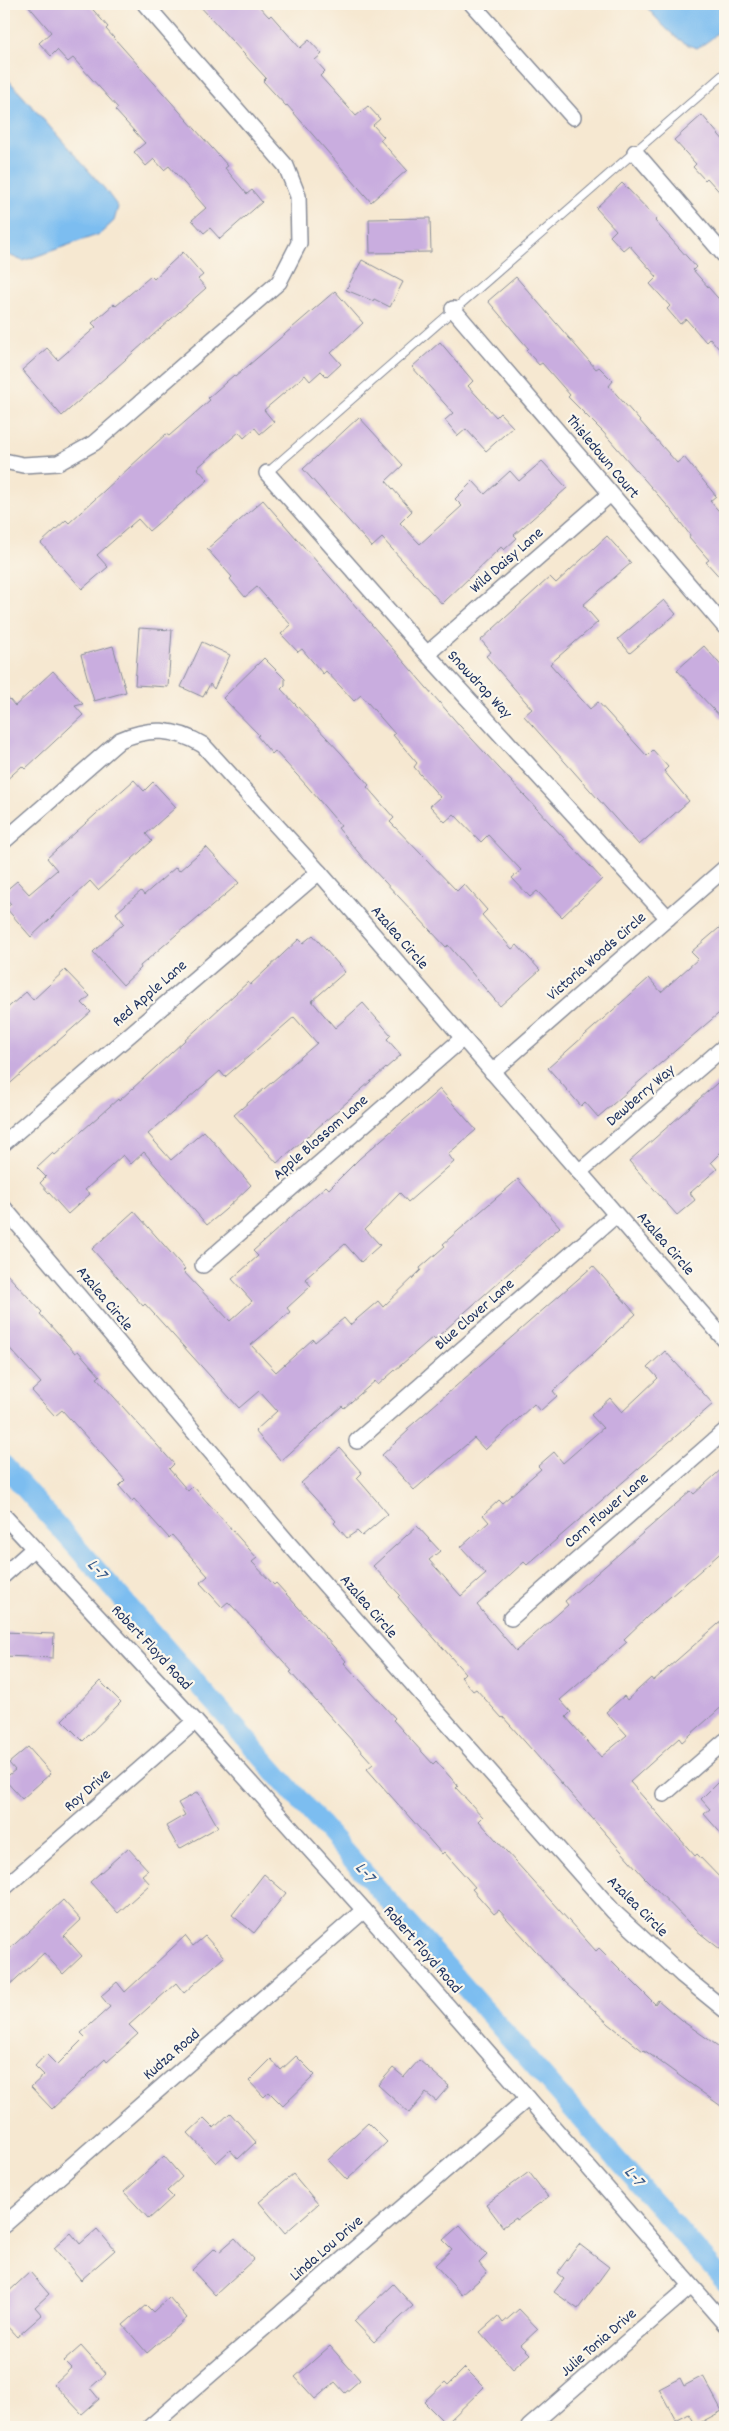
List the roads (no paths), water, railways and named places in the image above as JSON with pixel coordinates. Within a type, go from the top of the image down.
[{"type":"street","points":[[4,460],[23,465],[58,463],[94,443],[279,282],[299,243],[298,196],[286,166],[145,4]]},
{"type":"street","points":[[472,4],[573,117]]},
{"type":"street","points":[[635,152],[725,256]]},
{"type":"street","name":"Thisledown Court","points":[[453,309],[725,627]]},
{"type":"street","name":"Snowdrop Way","points":[[267,473],[426,654],[668,918]]},
{"type":"street","name":"Wild Daisy Lane","points":[[426,654],[610,494]]},
{"type":"street","name":"Azalea Circle","points":[[4,841],[120,740],[143,731],[168,731],[192,738],[212,753],[319,872],[725,1340]]},
{"type":"street","name":"Victoria Woods Circle","points":[[492,1072],[725,868]]},
{"type":"street","name":"Red Apple Lane","points":[[4,1142],[319,872]]},
{"type":"street","name":"Apple Blossom Lane","points":[[203,1265],[463,1038]]},
{"type":"street","name":"Dewberry Way","points":[[579,1172],[725,1046]]},
{"type":"street","name":"Azalea Circle","points":[[4,1208],[289,1544],[614,1912],[725,2010]]},
{"type":"street","name":"Blue Clover Lane","points":[[357,1441],[616,1215]]},
{"type":"street","name":"Corn Flower Lane","points":[[511,1618],[725,1431]]},
{"type":"street","name":"Robert Floyd Road","points":[[4,1516],[195,1721],[364,1910],[725,2324]]},
{"type":"street","points":[[4,1574],[33,1549]]},
{"type":"street","name":"Roy Drive","points":[[4,1888],[195,1721]]},
{"type":"street","points":[[664,1794],[725,1741]]},
{"type":"street","name":"Kudza Road","points":[[4,2225],[364,1910]]},
{"type":"street","name":"Linda Lou Drive","points":[[150,2427],[528,2098]]},
{"type":"street","name":"Julie Tonia Drive","points":[[529,2427],[692,2286]]},
{"type":"lane","points":[[267,473],[725,73]]},
{"type":"water","points":[[644,4],[725,4],[724,19],[719,31],[697,48],[675,36]]},
{"type":"water","points":[[4,75],[104,188],[118,207],[114,221],[100,234],[23,261],[4,253]]},
{"type":"waterway","name":"L-7","points":[[4,1465],[725,2282]]}]
